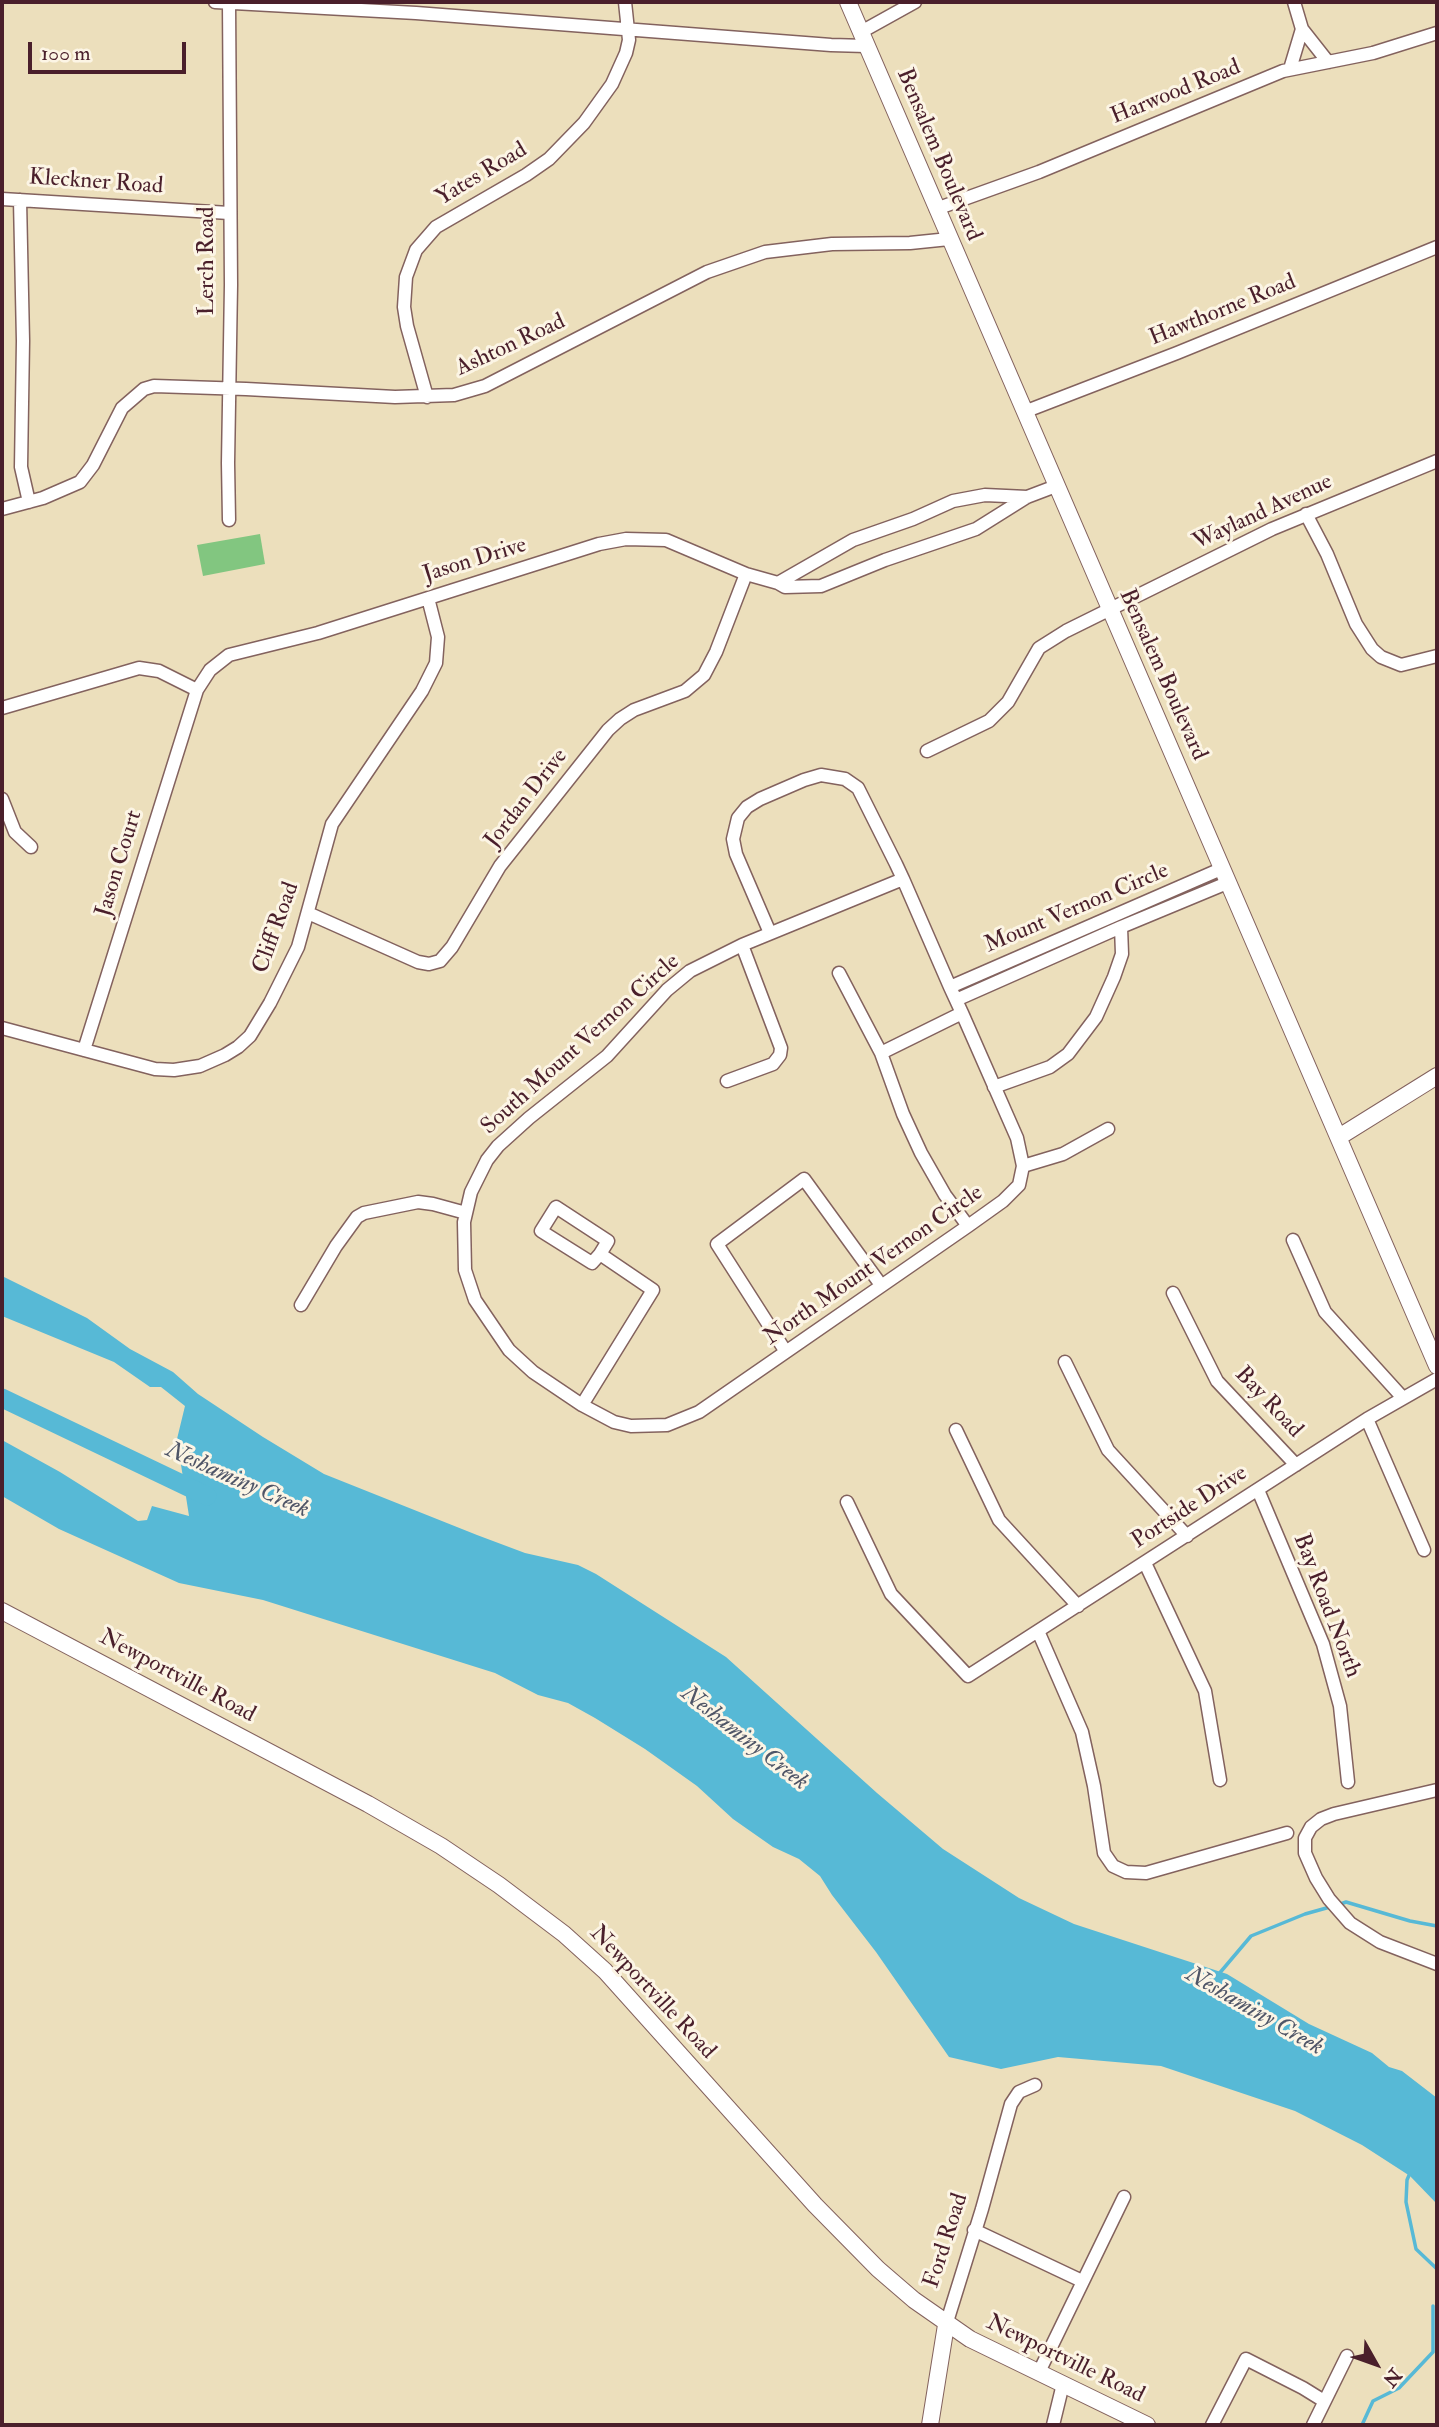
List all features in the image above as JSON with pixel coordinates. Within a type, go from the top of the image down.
[{"type":"main road","name":"Bensalem Boulevard","points":[[848,2],[1437,1366]]},
{"type":"main road","points":[[1339,1137],[1437,1076]]},
{"type":"main road","name":"Newportville Road","points":[[2,1611],[368,1804],[449,1851],[538,1913],[618,1984],[855,2247],[914,2300],[946,2325],[1147,2425]]},
{"type":"main road","name":"Ford Road","points":[[930,2425],[946,2325]]},
{"type":"street","points":[[215,2],[425,13],[831,45],[864,39],[915,2]]},
{"type":"street","name":"Yates Road","points":[[427,397],[404,307],[406,277],[416,250],[436,227],[526,175],[562,147],[612,84],[626,53],[629,29],[625,2]]},
{"type":"street","points":[[1294,2],[1302,29],[1328,62]]},
{"type":"street","name":"Lerch Road","points":[[229,3],[229,520]]},
{"type":"street","points":[[1290,69],[1302,29]]},
{"type":"street","name":"Harwood Road","points":[[936,209],[1039,172],[1290,69],[1382,50],[1437,33]]},
{"type":"street","name":"Kleckner Road","points":[[2,199],[229,213]]},
{"type":"street","points":[[20,200],[23,341],[21,467],[29,502]]},
{"type":"street","name":"Ashton Road","points":[[2,509],[43,498],[80,482],[93,465],[122,408],[144,389],[154,386],[427,397],[475,391],[718,268],[765,253],[832,244],[910,243],[949,239]]},
{"type":"street","name":"Hawthorne Road","points":[[1024,412],[1437,247]]},
{"type":"street","name":"Wayland Avenue","points":[[927,751],[989,722],[1008,702],[1039,648],[1066,631],[1307,514],[1437,461]]},
{"type":"street","name":"Jason Drive","points":[[197,690],[211,670],[238,651],[318,633],[599,544],[626,539],[666,540],[746,575],[785,587],[821,586],[885,560],[976,529],[1027,497],[1056,486]]},
{"type":"street","name":"Jason Drive","points":[[778,583],[853,540],[913,519],[953,500],[985,495],[1027,497]]},
{"type":"street","points":[[1307,514],[1356,624],[1372,649],[1381,657],[1401,665],[1437,656]]},
{"type":"street","name":"Jordan Drive","points":[[307,913],[418,962],[429,964],[440,961],[459,937],[500,866],[608,730],[634,710],[685,691],[704,675],[716,652],[746,575]]},
{"type":"street","name":"Cliff Road","points":[[2,1028],[155,1069],[174,1070],[200,1066],[238,1047],[260,1022],[293,957],[332,824],[422,691],[436,663],[438,637],[428,598]]},
{"type":"street","points":[[2,708],[139,668],[159,671],[197,690]]},
{"type":"street","name":"Jason Court","points":[[84,1050],[197,690]]},
{"type":"street","points":[[770,933],[736,854],[733,839],[738,818],[747,807],[804,780],[828,775],[845,779],[858,788],[903,878],[1017,1138],[1023,1166],[1063,1154],[1108,1129]]},
{"type":"street","points":[[2,799],[15,832],[31,847]]},
{"type":"street","name":"Mount Vernon Circle","points":[[956,1000],[1121,927],[1224,876]]},
{"type":"street","name":"Mount Vernon Circle","points":[[950,987],[1224,876]]},
{"type":"street","name":"South Mount Vernon Circle","points":[[582,1405],[533,1372],[509,1350],[475,1300],[463,1256],[463,1235],[475,1182],[487,1160],[498,1146],[607,1056],[667,990],[690,971],[742,945],[903,878]]},
{"type":"street","points":[[994,1087],[1050,1067],[1068,1054],[1096,1017],[1114,977],[1122,954],[1121,927]]},
{"type":"street","points":[[727,1081],[773,1064],[780,1055],[781,1048],[742,945]]},
{"type":"street","points":[[839,973],[881,1053],[903,1114],[921,1153],[945,1195],[968,1226]]},
{"type":"street","points":[[881,1053],[962,1013]]},
{"type":"street","name":"North Mount Vernon Circle","points":[[582,1405],[622,1424],[650,1427],[667,1425],[699,1412],[1013,1192],[1018,1185],[1023,1166]]},
{"type":"street","points":[[786,1352],[717,1244],[804,1179],[881,1285]]},
{"type":"street","points":[[300,1305],[346,1230],[363,1213],[418,1202],[466,1213]]},
{"type":"street","points":[[556,1208],[607,1241],[600,1254],[592,1263],[541,1231],[556,1208]]},
{"type":"street","points":[[1293,1240],[1325,1312],[1403,1398]]},
{"type":"street","points":[[582,1405],[653,1290],[600,1254]]},
{"type":"street","name":"Bay Road","points":[[1173,1293],[1217,1381],[1296,1465]]},
{"type":"street","points":[[1065,1362],[1108,1450],[1187,1536]]},
{"type":"street","name":"Portside Drive","points":[[847,1502],[891,1594],[968,1676],[1367,1419],[1437,1379]]},
{"type":"street","points":[[1367,1419],[1424,1550]]},
{"type":"street","points":[[956,1430],[999,1520],[1078,1606]]},
{"type":"street","name":"Bay Road North","points":[[1258,1490],[1323,1644],[1340,1706],[1348,1782]]},
{"type":"street","points":[[1145,1563],[1205,1691],[1220,1780]]},
{"type":"street","points":[[1038,1631],[1082,1732],[1094,1786],[1104,1853],[1113,1867],[1126,1872],[1146,1873],[1287,1833]]},
{"type":"street","points":[[1437,1790],[1334,1814],[1311,1827],[1305,1838],[1305,1853],[1316,1878],[1329,1899],[1350,1923],[1380,1942],[1437,1964]]},
{"type":"street","name":"Ford Road","points":[[946,2325],[1011,2104],[1021,2090],[1035,2085]]},
{"type":"street","points":[[1039,2372],[1124,2197]]},
{"type":"street","points":[[974,2230],[1082,2281]]},
{"type":"street","points":[[1313,2425],[1347,2357]]},
{"type":"street","points":[[1212,2425],[1246,2359],[1310,2391],[1324,2402]]},
{"type":"street","points":[[1054,2425],[1063,2384]]},
{"type":"green space","points":[[260,534],[265,564],[203,576],[197,545]]},
{"type":"water","points":[[2,1276],[87,1318],[130,1349],[173,1372],[198,1394],[263,1437],[324,1474],[525,1553],[578,1565],[596,1574],[726,1657],[943,1849],[1019,1898],[1074,1924],[1227,1974],[1309,2024],[1372,2053],[1389,2067],[1402,2071],[1437,2098],[1437,2204],[1410,2176],[1362,2145],[1295,2111],[1161,2066],[1058,2057],[1001,2069],[949,2057],[820,1876],[799,1859],[773,1847],[733,1819],[697,1786],[645,1749],[595,1718],[568,1703],[538,1695],[495,1673],[263,1600],[179,1583],[59,1529],[2,1496],[2,1440],[60,1472],[138,1521],[147,1520],[152,1506],[189,1516],[177,1439],[185,1406],[161,1387],[150,1387],[114,1362],[2,1316]]},
{"type":"waterway","name":"Neshaminy Creek","points":[[2,1398],[207,1496]]},
{"type":"waterway","points":[[1338,1905],[1346,1902],[1437,1926]]},
{"type":"waterway","points":[[1218,1975],[1251,1936],[1330,1907]]},
{"type":"waterway","points":[[1410,2173],[1406,2202],[1416,2249],[1437,2269],[1437,2291]]},
{"type":"waterway","points":[[1362,2425],[1373,2401],[1399,2388],[1433,2352],[1433,2306]]}]
